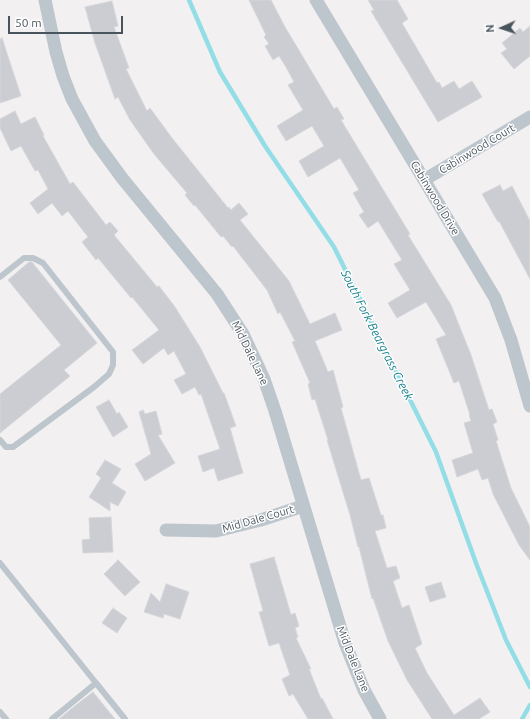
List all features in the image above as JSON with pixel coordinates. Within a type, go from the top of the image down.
[{"type":"street","name":"Mid Dale Lane","points":[[45,0],[56,52],[63,76],[72,99],[95,141],[122,178],[218,294],[243,334],[264,380],[275,410],[345,643],[364,690],[380,719]]},
{"type":"street","name":"Cabinwood Drive","points":[[316,0],[495,298],[511,340],[530,405]]},
{"type":"street","name":"Cabinwood Court","points":[[424,180],[530,117]]},
{"type":"street","name":"Mid Dale Court","points":[[166,530],[216,531],[261,520],[303,506]]},
{"type":"lane","points":[[0,277],[24,258],[33,258],[43,264],[113,352],[113,365],[109,374],[94,387],[13,447],[6,447],[0,440]]},
{"type":"lane","points":[[0,563],[125,719]]},
{"type":"lane","points":[[52,719],[96,683]]},
{"type":"lane","points":[[0,712],[6,719]]},
{"type":"building","points":[[249,0],[271,0],[285,27],[334,109],[337,107],[344,119],[341,120],[451,305],[471,355],[489,410],[492,409],[497,422],[493,424],[498,440],[496,441],[511,488],[530,527],[530,560],[519,545],[493,494],[488,478],[482,480],[478,469],[457,477],[452,460],[473,453],[464,423],[471,421],[459,381],[454,383],[436,339],[446,335],[426,302],[397,318],[388,303],[410,290],[394,264],[402,260],[378,221],[368,228],[359,215],[364,212],[353,193],[359,190],[340,158],[308,177],[299,161],[324,146],[312,126],[286,141],[277,126],[303,110],[288,85],[294,82],[286,67],[279,56],[273,60],[265,46],[269,44],[264,37],[266,35]]},
{"type":"building","points":[[368,0],[397,0],[408,19],[402,23],[437,83],[439,82],[442,88],[454,81],[459,89],[472,81],[482,97],[438,122],[371,11],[374,10]]},
{"type":"building","points":[[112,1],[118,26],[114,27],[129,68],[126,69],[147,111],[150,108],[228,208],[229,207],[231,210],[239,203],[248,214],[240,220],[289,281],[310,324],[335,313],[342,330],[315,341],[328,372],[333,370],[343,407],[341,408],[361,480],[369,478],[381,515],[383,515],[386,528],[375,531],[387,568],[396,566],[400,578],[393,581],[402,608],[409,605],[422,644],[415,648],[427,673],[454,715],[480,698],[490,712],[479,719],[432,719],[407,680],[388,641],[373,598],[372,599],[359,547],[328,440],[315,399],[312,400],[308,384],[310,383],[292,342],[295,341],[280,312],[278,314],[267,290],[233,246],[232,247],[223,236],[221,237],[185,195],[187,193],[154,154],[130,120],[118,97],[115,99],[95,43],[85,7]]},
{"type":"building","points":[[530,26],[530,56],[514,69],[501,53],[507,49],[502,43],[520,28],[523,32]]},
{"type":"building","points":[[2,38],[21,96],[0,103],[0,39]]},
{"type":"building","points":[[15,111],[21,124],[35,117],[44,135],[43,136],[70,184],[73,182],[106,225],[110,222],[118,231],[114,235],[157,287],[159,286],[175,307],[200,347],[224,393],[236,426],[230,428],[243,473],[218,481],[214,468],[203,472],[198,456],[220,449],[201,394],[199,395],[195,387],[182,394],[174,380],[186,374],[174,351],[168,355],[164,348],[143,364],[132,350],[159,330],[98,258],[96,260],[82,242],[88,237],[68,211],[62,216],[52,203],[38,214],[30,203],[48,189],[38,170],[35,171],[21,146],[11,151],[0,128],[0,119]]},
{"type":"building","points":[[500,185],[503,191],[512,186],[530,221],[530,279],[499,221],[498,222],[482,194]]},
{"type":"building","points":[[29,262],[32,262],[97,343],[64,370],[70,376],[0,433],[0,394],[61,345],[8,280]]},
{"type":"building","points":[[109,400],[117,414],[119,412],[128,427],[113,437],[96,407]]},
{"type":"building","points":[[143,410],[145,414],[156,411],[162,434],[158,435],[175,463],[145,481],[135,464],[151,454],[139,412]]},
{"type":"building","points":[[105,460],[121,469],[112,483],[126,492],[118,506],[110,502],[110,511],[89,497],[101,478],[96,474]]},
{"type":"building","points":[[111,517],[113,552],[83,553],[82,540],[90,539],[89,518]]},
{"type":"building","points":[[274,557],[291,615],[295,613],[299,626],[295,628],[298,637],[296,638],[311,669],[309,669],[321,699],[322,698],[333,719],[308,719],[293,694],[289,696],[282,679],[290,675],[279,643],[269,646],[259,612],[263,611],[250,564]]},
{"type":"building","points":[[118,560],[140,582],[125,596],[104,574]]},
{"type":"building","points":[[441,582],[446,597],[430,602],[425,587]]},
{"type":"building","points":[[166,584],[189,592],[180,619],[164,614],[163,618],[144,612],[151,593],[160,602]]},
{"type":"building","points":[[113,608],[127,618],[117,633],[102,623]]},
{"type":"building","points":[[93,692],[115,719],[59,719],[76,705]]},
{"type":"waterway","name":"South Fork Beargrass Creek","points":[[189,0],[220,72],[265,146],[334,247],[436,452],[476,563],[506,640],[530,687]]},
{"type":"waterway","name":"South Fork Beargrass Creek","points":[[522,719],[530,705]]}]
